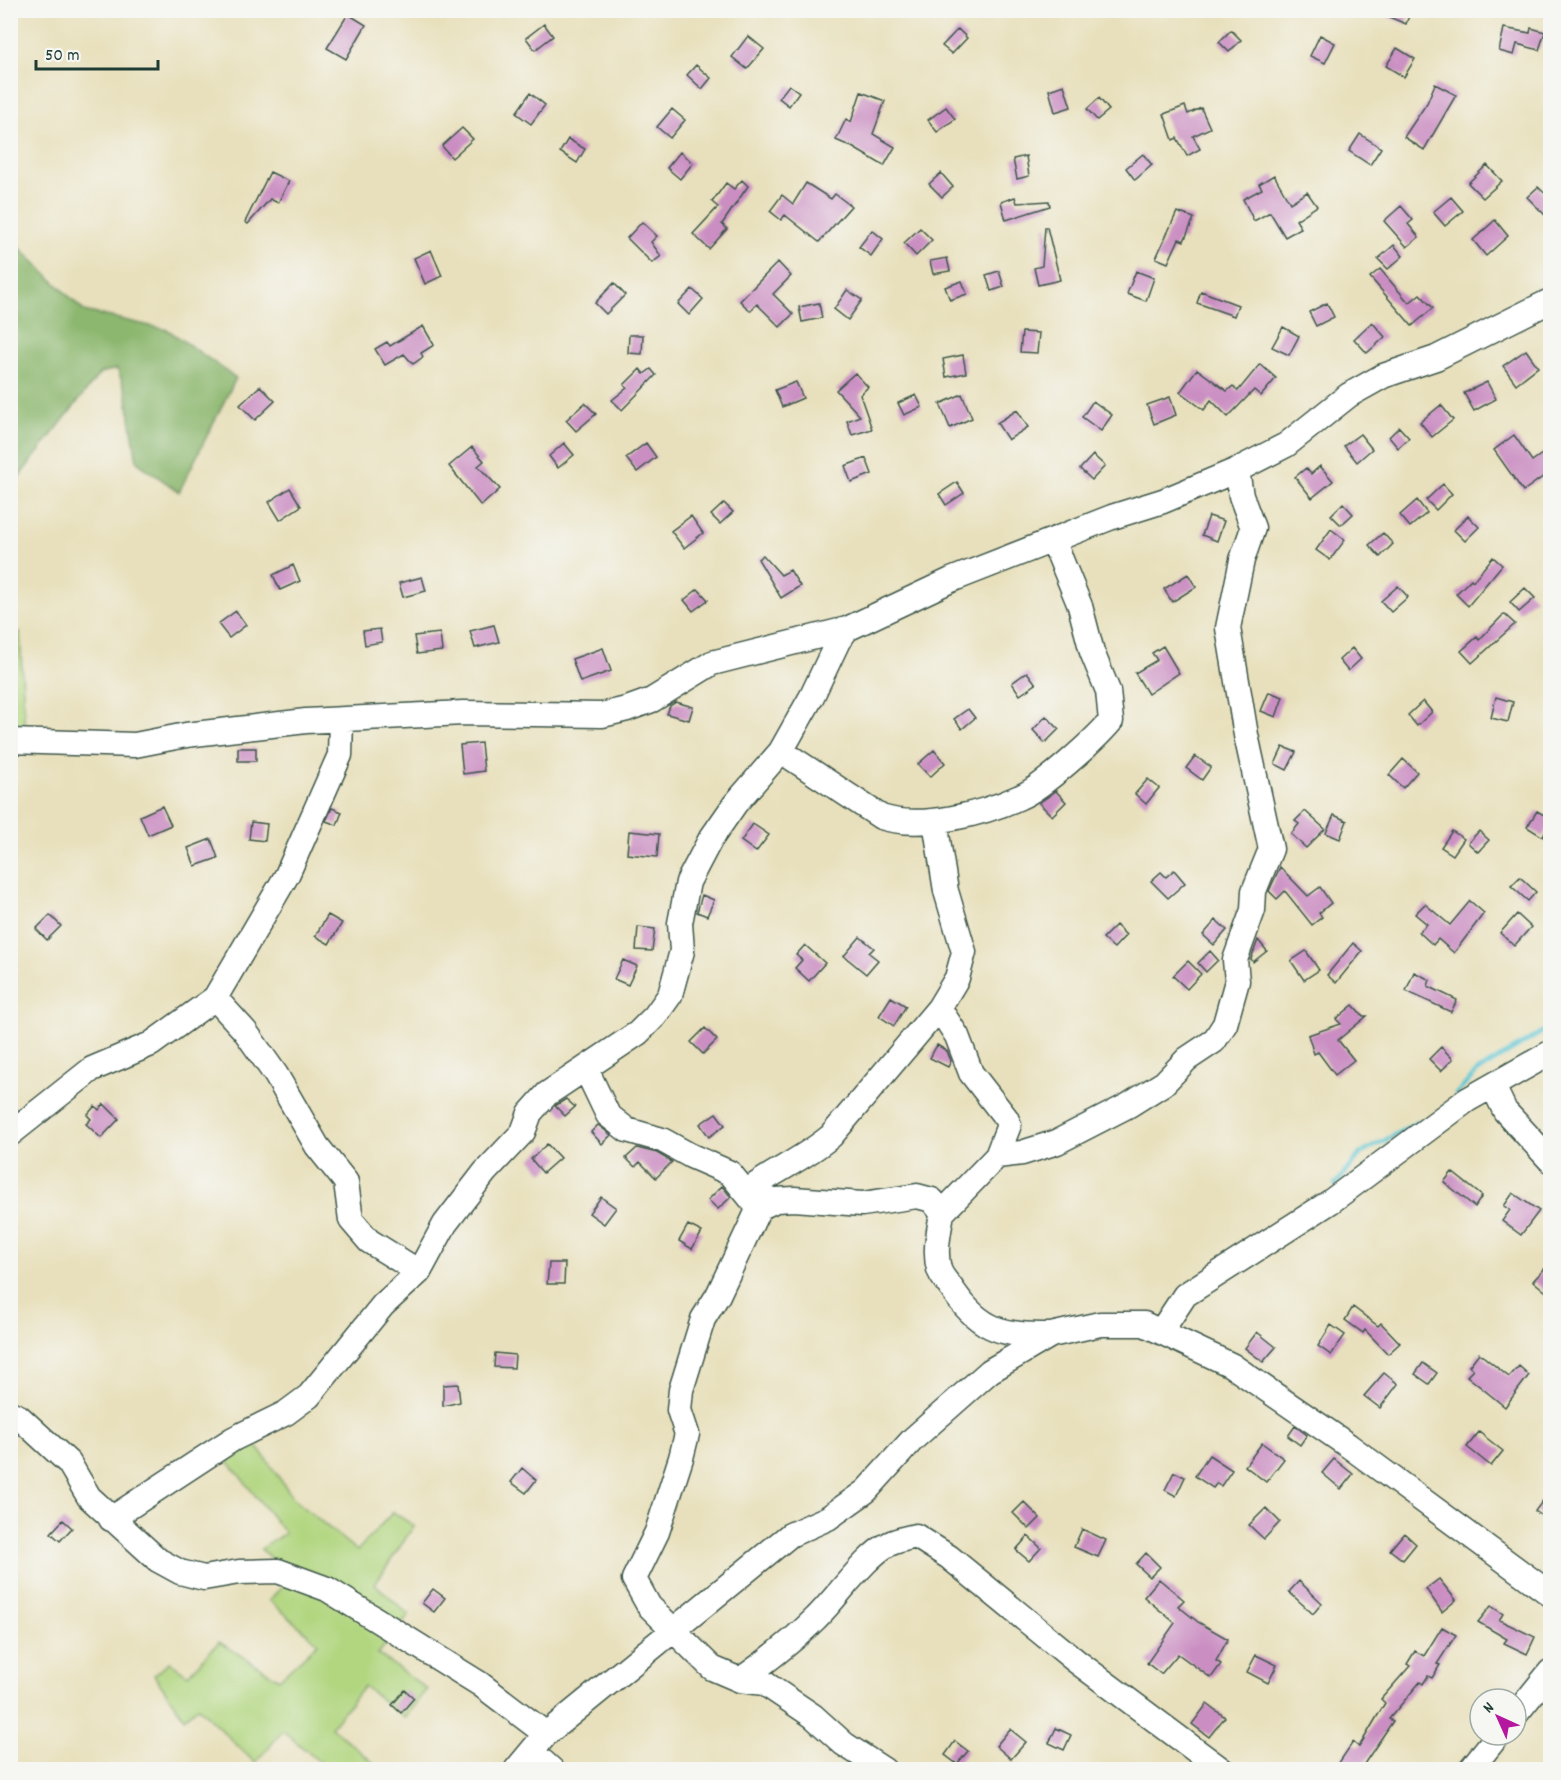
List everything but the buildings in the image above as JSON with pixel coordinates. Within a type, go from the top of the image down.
[{"type":"street","points":[[10,741],[135,745],[186,735],[306,721],[463,713],[602,715],[652,700],[712,663],[847,629],[951,580],[1053,540],[1163,501],[1238,470],[1286,445],[1349,395],[1383,376],[1436,358],[1551,301]]},
{"type":"street","points":[[997,1156],[1022,1153],[1057,1142],[1129,1105],[1164,1083],[1187,1059],[1214,1041],[1225,1024],[1236,981],[1235,960],[1253,910],[1254,891],[1271,849],[1246,735],[1228,628],[1242,560],[1253,528],[1241,496],[1238,470]]},
{"type":"street","points":[[781,751],[881,817],[894,821],[935,820],[968,814],[1022,797],[1098,736],[1111,721],[1108,691],[1092,652],[1080,606],[1053,540]]},
{"type":"street","points":[[111,1519],[233,1439],[286,1413],[309,1396],[382,1305],[419,1272],[445,1224],[485,1172],[523,1132],[530,1113],[547,1094],[638,1033],[670,995],[682,951],[680,923],[688,882],[710,840],[735,804],[781,751],[812,696],[838,641],[847,629]]},
{"type":"street","points":[[10,1134],[92,1069],[151,1044],[215,998],[287,875],[340,755],[341,720]]},
{"type":"street","points":[[884,1770],[844,1743],[813,1716],[764,1683],[740,1680],[712,1668],[675,1629],[649,1606],[634,1579],[657,1532],[681,1458],[687,1434],[679,1410],[681,1390],[703,1319],[718,1295],[753,1200],[788,1163],[814,1150],[831,1136],[939,1008],[957,978],[964,952],[946,891],[935,820]]},
{"type":"street","points":[[215,998],[245,1031],[276,1075],[317,1146],[346,1182],[351,1220],[369,1241],[419,1272]]},
{"type":"street","points":[[939,1008],[957,1036],[971,1074],[1009,1125],[997,1156],[942,1213],[937,1247],[939,1270],[964,1306],[991,1328],[1020,1335],[1051,1335],[1100,1324],[1144,1324],[1162,1330],[1231,1365],[1349,1446],[1551,1594]]},
{"type":"street","points":[[1162,1330],[1185,1295],[1330,1202],[1467,1100],[1551,1053]]},
{"type":"street","points":[[586,1069],[608,1115],[627,1130],[662,1140],[730,1173],[753,1200],[794,1198],[862,1204],[917,1196],[932,1200],[942,1213]]},
{"type":"street","points":[[1493,1086],[1505,1111],[1551,1160]]},
{"type":"street","points":[[531,1752],[675,1629],[790,1535],[828,1518],[866,1491],[913,1439],[990,1371],[1051,1335]]},
{"type":"street","points":[[10,1413],[19,1417],[69,1463],[89,1497],[158,1560],[180,1572],[204,1578],[239,1572],[278,1571],[343,1597],[480,1684],[531,1752],[552,1770]]},
{"type":"street","points":[[740,1680],[775,1655],[815,1620],[843,1591],[860,1568],[888,1544],[916,1536],[949,1557],[1076,1661],[1222,1770]]},
{"type":"street","points":[[1528,1700],[1551,1672]]},
{"type":"street","points":[[1470,1770],[1488,1747]]},
{"type":"green space","points":[[10,238],[84,311],[168,330],[236,378],[179,492],[137,462],[126,391],[117,369],[100,373],[11,487]]},
{"type":"green space","points":[[20,632],[25,733],[11,743],[11,636]]},
{"type":"green space","points":[[243,1426],[294,1499],[357,1551],[393,1512],[414,1526],[375,1584],[409,1615],[378,1654],[427,1689],[404,1718],[364,1686],[331,1727],[381,1769],[328,1769],[283,1731],[255,1763],[198,1707],[184,1718],[154,1675],[169,1662],[188,1675],[219,1642],[279,1679],[318,1643],[269,1600],[291,1578],[261,1549],[285,1533],[215,1445]]},
{"type":"waterway","points":[[1456,1094],[1477,1072],[1550,1027]]},
{"type":"waterway","points":[[1335,1185],[1360,1154],[1418,1122]]}]
